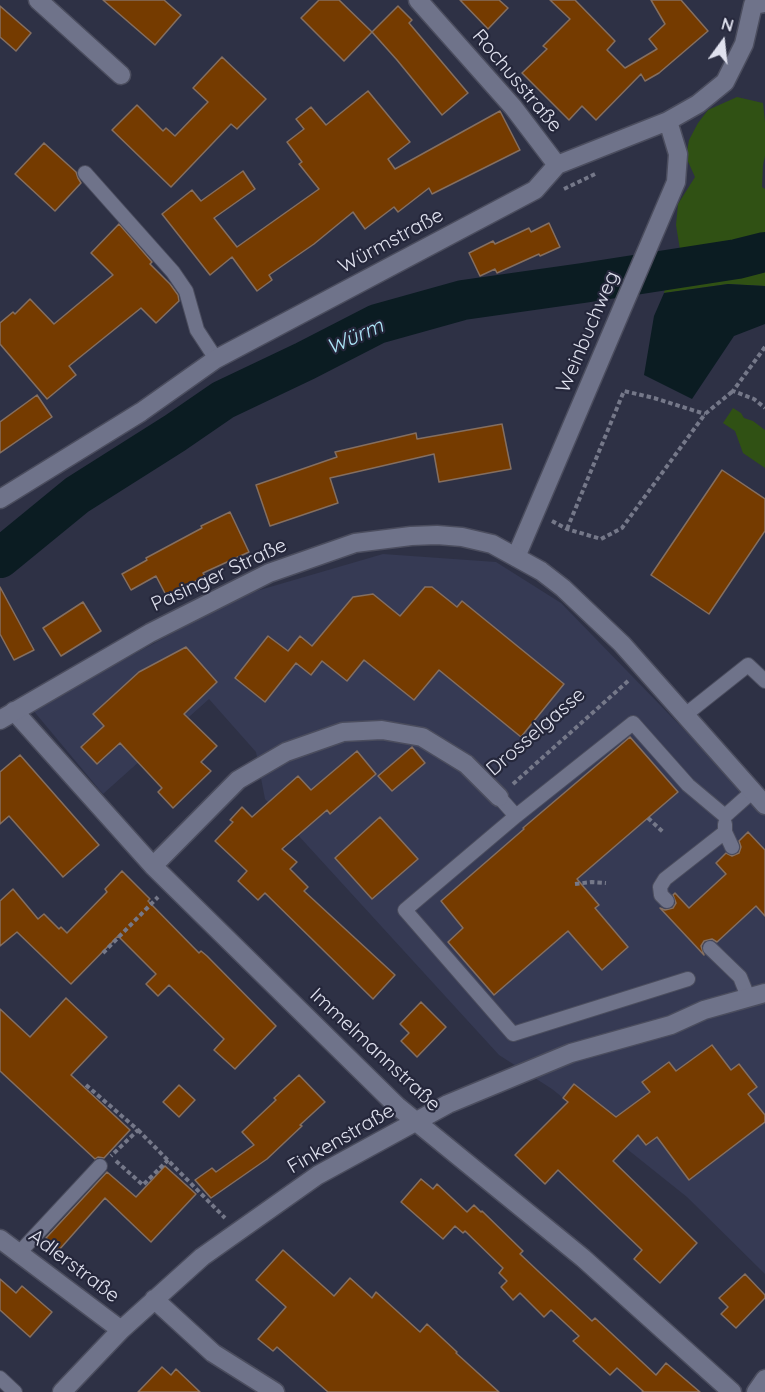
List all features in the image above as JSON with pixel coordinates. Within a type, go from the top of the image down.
[{"type":"street","points":[[38,0],[121,75]]},
{"type":"street","name":"Rochusstraße","points":[[418,0],[513,107],[557,165]]},
{"type":"street","name":"Würmstraße","points":[[0,499],[141,412],[216,359],[535,190],[557,165],[668,122],[698,104],[725,82],[744,44],[756,2]]},
{"type":"street","name":"Weinbuchweg","points":[[516,557],[676,182],[678,153],[668,122]]},
{"type":"street","name":"Pasinger Straße","points":[[7,716],[150,633],[269,573],[355,543],[411,536],[462,537],[492,544],[541,572],[563,588],[622,644],[759,798]]},
{"type":"street","name":"Immelmannstraße","points":[[7,716],[171,884],[389,1097],[583,1258],[732,1392]]},
{"type":"street","name":"Drosselgasse","points":[[153,866],[238,780],[286,752],[343,732],[382,730],[422,737],[466,764],[499,797]]},
{"type":"street","name":"Finkenstraße","points":[[62,1392],[121,1330],[202,1257],[318,1175],[448,1104],[571,1053],[671,1025],[704,1010],[757,995]]},
{"type":"street","name":"Adlerstraße","points":[[0,1239],[121,1330]]},
{"type":"street","points":[[154,1299],[213,1353],[275,1392]]},
{"type":"street","points":[[756,1392],[765,1379]]},
{"type":"lane","points":[[85,173],[178,279],[186,291],[196,330],[216,359]]},
{"type":"lane","points":[[685,715],[748,665],[765,681]]},
{"type":"lane","points":[[688,979],[513,1034],[405,910],[516,816],[633,723],[688,785],[725,816]]},
{"type":"lane","points":[[499,797],[516,816]]},
{"type":"lane","points":[[725,816],[759,798]]},
{"type":"lane","points":[[725,816],[725,832],[732,847]]},
{"type":"lane","points":[[667,901],[661,895],[660,887],[665,879],[725,832]]},
{"type":"lane","points":[[710,948],[757,995]]},
{"type":"lane","points":[[19,1253],[105,1161]]},
{"type":"lane","points":[[0,1378],[15,1392]]},
{"type":"path","points":[[535,513],[567,529],[601,539],[622,528],[705,414],[733,391],[765,347]]},
{"type":"path","points":[[567,529],[624,391],[705,414]]},
{"type":"path","points":[[733,391],[754,399],[765,408]]},
{"type":"path","name":"Drosselgasse","points":[[499,797],[642,668]]},
{"type":"path","points":[[648,818],[663,832]]},
{"type":"path","points":[[575,884],[606,883]]},
{"type":"path","points":[[103,953],[171,884]]},
{"type":"path","points":[[86,1084],[138,1130],[238,1232]]},
{"type":"path","points":[[138,1130],[105,1161],[143,1185],[168,1160]]},
{"type":"shaded area","points":[[728,284],[765,286],[765,324],[734,336],[692,399],[644,375],[654,316],[664,293]]},
{"type":"shaded area","points":[[383,554],[496,562],[561,603],[765,813],[765,1274],[687,1197],[552,1089],[499,1055],[265,799],[256,752],[209,699],[103,794],[32,709],[246,594]]},
{"type":"green space","points":[[737,97],[763,103],[765,156],[762,187],[765,189],[765,246],[691,262],[681,256],[676,225],[678,204],[695,177],[686,157],[689,140],[708,110]]},
{"type":"green space","points":[[765,257],[765,286],[728,284],[664,293],[668,276]]},
{"type":"green space","points":[[733,408],[744,418],[753,421],[765,430],[765,468],[743,453],[735,431],[723,423]]},
{"type":"building","points":[[103,0],[164,0],[181,15],[155,45]]},
{"type":"building","points":[[319,0],[339,0],[372,32],[344,61],[301,18]]},
{"type":"building","points":[[460,0],[499,0],[508,8],[488,29]]},
{"type":"building","points":[[550,0],[575,0],[615,41],[607,50],[625,68],[657,49],[649,39],[665,24],[651,0],[681,0],[708,31],[659,73],[645,81],[641,74],[596,120],[582,106],[569,120],[522,73],[547,49],[543,46],[570,19]]},
{"type":"building","points":[[0,6],[31,33],[16,51],[0,37]]},
{"type":"building","points":[[398,6],[412,20],[409,23],[468,93],[442,115],[372,32]]},
{"type":"building","points":[[222,57],[266,99],[237,129],[231,124],[171,187],[112,130],[137,105],[163,131],[166,128],[175,136],[208,102],[193,88]]},
{"type":"building","points":[[368,91],[410,142],[388,159],[395,169],[500,111],[520,150],[432,194],[429,188],[398,212],[394,207],[365,229],[353,212],[314,244],[269,275],[272,280],[257,291],[232,257],[210,275],[162,214],[192,190],[201,201],[243,171],[255,189],[214,218],[237,247],[319,189],[299,164],[302,162],[287,142],[304,129],[296,119],[311,107],[326,125]]},
{"type":"building","points":[[44,143],[76,172],[81,183],[55,211],[15,174]]},
{"type":"building","points":[[549,223],[560,247],[497,273],[495,269],[480,276],[469,253],[493,241],[495,244],[529,228],[531,232]]},
{"type":"building","points":[[119,224],[152,262],[150,264],[170,284],[178,295],[179,301],[156,323],[141,308],[69,366],[76,375],[47,399],[0,344],[0,323],[13,312],[15,314],[30,299],[54,324],[113,275],[91,253]]},
{"type":"building","points":[[37,395],[52,417],[0,453],[0,422]]},
{"type":"building","points":[[502,424],[511,469],[439,482],[434,454],[330,478],[338,503],[270,526],[256,485],[337,457],[335,452],[416,433],[417,439]]},
{"type":"building","points":[[722,470],[765,499],[765,531],[709,614],[651,575]]},
{"type":"building","points":[[230,512],[249,552],[203,573],[205,576],[167,597],[156,576],[131,590],[122,574],[147,560],[146,558],[202,528],[201,526]]},
{"type":"building","points":[[0,587],[34,650],[14,660],[0,634]]},
{"type":"building","points":[[425,587],[432,587],[457,607],[462,601],[564,684],[521,737],[439,670],[414,700],[364,660],[347,681],[322,661],[311,675],[296,663],[265,702],[235,678],[268,636],[288,651],[300,636],[312,646],[353,597],[373,594],[400,616]]},
{"type":"building","points":[[83,602],[101,631],[61,656],[43,628]]},
{"type":"building","points":[[186,647],[217,682],[184,714],[217,746],[201,762],[211,771],[173,808],[158,792],[162,788],[120,743],[97,764],[81,747],[104,726],[93,714],[139,672]]},
{"type":"building","points":[[630,737],[678,792],[577,879],[599,905],[595,908],[628,947],[602,970],[568,931],[494,995],[448,942],[463,928],[441,901]]},
{"type":"building","points":[[412,747],[425,763],[392,791],[378,776]]},
{"type":"building","points":[[357,751],[376,774],[330,814],[327,810],[282,849],[297,862],[290,869],[308,887],[304,891],[395,975],[373,999],[265,893],[258,900],[238,881],[247,871],[215,841],[233,822],[230,820],[242,807],[252,817],[298,776],[311,790]]},
{"type":"building","points":[[20,755],[99,845],[63,877],[9,816],[0,824],[0,772]]},
{"type":"building","points":[[380,817],[418,859],[372,899],[335,858]]},
{"type":"building","points":[[748,832],[765,850],[765,916],[756,906],[717,942],[712,939],[704,941],[701,946],[704,955],[660,908],[665,910],[673,908],[676,903],[673,895],[675,893],[689,908],[726,874],[716,863],[726,853],[732,856],[739,853],[741,847],[739,841]]},
{"type":"building","points":[[122,871],[199,953],[201,951],[207,956],[276,1026],[235,1069],[214,1050],[224,1039],[169,985],[158,996],[146,984],[156,974],[118,936],[71,984],[17,932],[0,946],[0,901],[13,889],[38,919],[44,914],[59,929],[61,927],[67,933],[107,892],[105,889]]},
{"type":"building","points":[[66,998],[107,1037],[71,1075],[130,1130],[104,1158],[95,1159],[0,1071],[0,1009],[30,1037]]},
{"type":"building","points":[[421,1002],[446,1027],[417,1057],[401,1041],[409,1033],[400,1024]]},
{"type":"building","points":[[712,1045],[731,1070],[739,1064],[757,1087],[748,1094],[765,1115],[765,1122],[689,1180],[657,1137],[646,1145],[638,1135],[613,1161],[697,1243],[660,1283],[634,1259],[642,1250],[558,1170],[545,1184],[515,1155],[568,1102],[563,1098],[574,1084],[616,1117],[650,1092],[642,1082],[669,1062],[676,1071]]},
{"type":"building","points":[[299,1075],[325,1102],[267,1159],[211,1198],[195,1180],[212,1168],[216,1172],[254,1145],[242,1132]]},
{"type":"building","points":[[179,1085],[195,1100],[179,1117],[163,1102]]},
{"type":"building","points":[[165,1166],[196,1194],[151,1242],[105,1198],[59,1250],[46,1238],[107,1172],[136,1197]]},
{"type":"building","points":[[421,1179],[433,1189],[437,1184],[467,1212],[474,1205],[482,1211],[523,1251],[520,1254],[538,1271],[592,1321],[595,1318],[656,1375],[666,1363],[700,1392],[642,1392],[617,1368],[610,1375],[573,1341],[579,1336],[551,1310],[544,1317],[520,1293],[513,1300],[501,1287],[507,1281],[499,1273],[503,1268],[465,1231],[463,1233],[455,1226],[443,1239],[401,1202]]},
{"type":"building","points":[[283,1250],[334,1296],[350,1278],[372,1298],[376,1292],[420,1332],[427,1324],[499,1392],[328,1392],[277,1347],[273,1351],[258,1339],[286,1307],[256,1280]]},
{"type":"building","points":[[745,1274],[765,1295],[765,1298],[736,1328],[721,1314],[728,1307],[719,1298]]},
{"type":"building","points":[[0,1279],[16,1293],[22,1286],[52,1312],[30,1337],[0,1310]]},
{"type":"building","points":[[162,1367],[171,1375],[176,1369],[200,1392],[138,1392]]},
{"type":"waterway","name":"Würm","points":[[0,558],[77,495],[223,400],[377,324],[463,300],[737,259],[765,252]]}]
